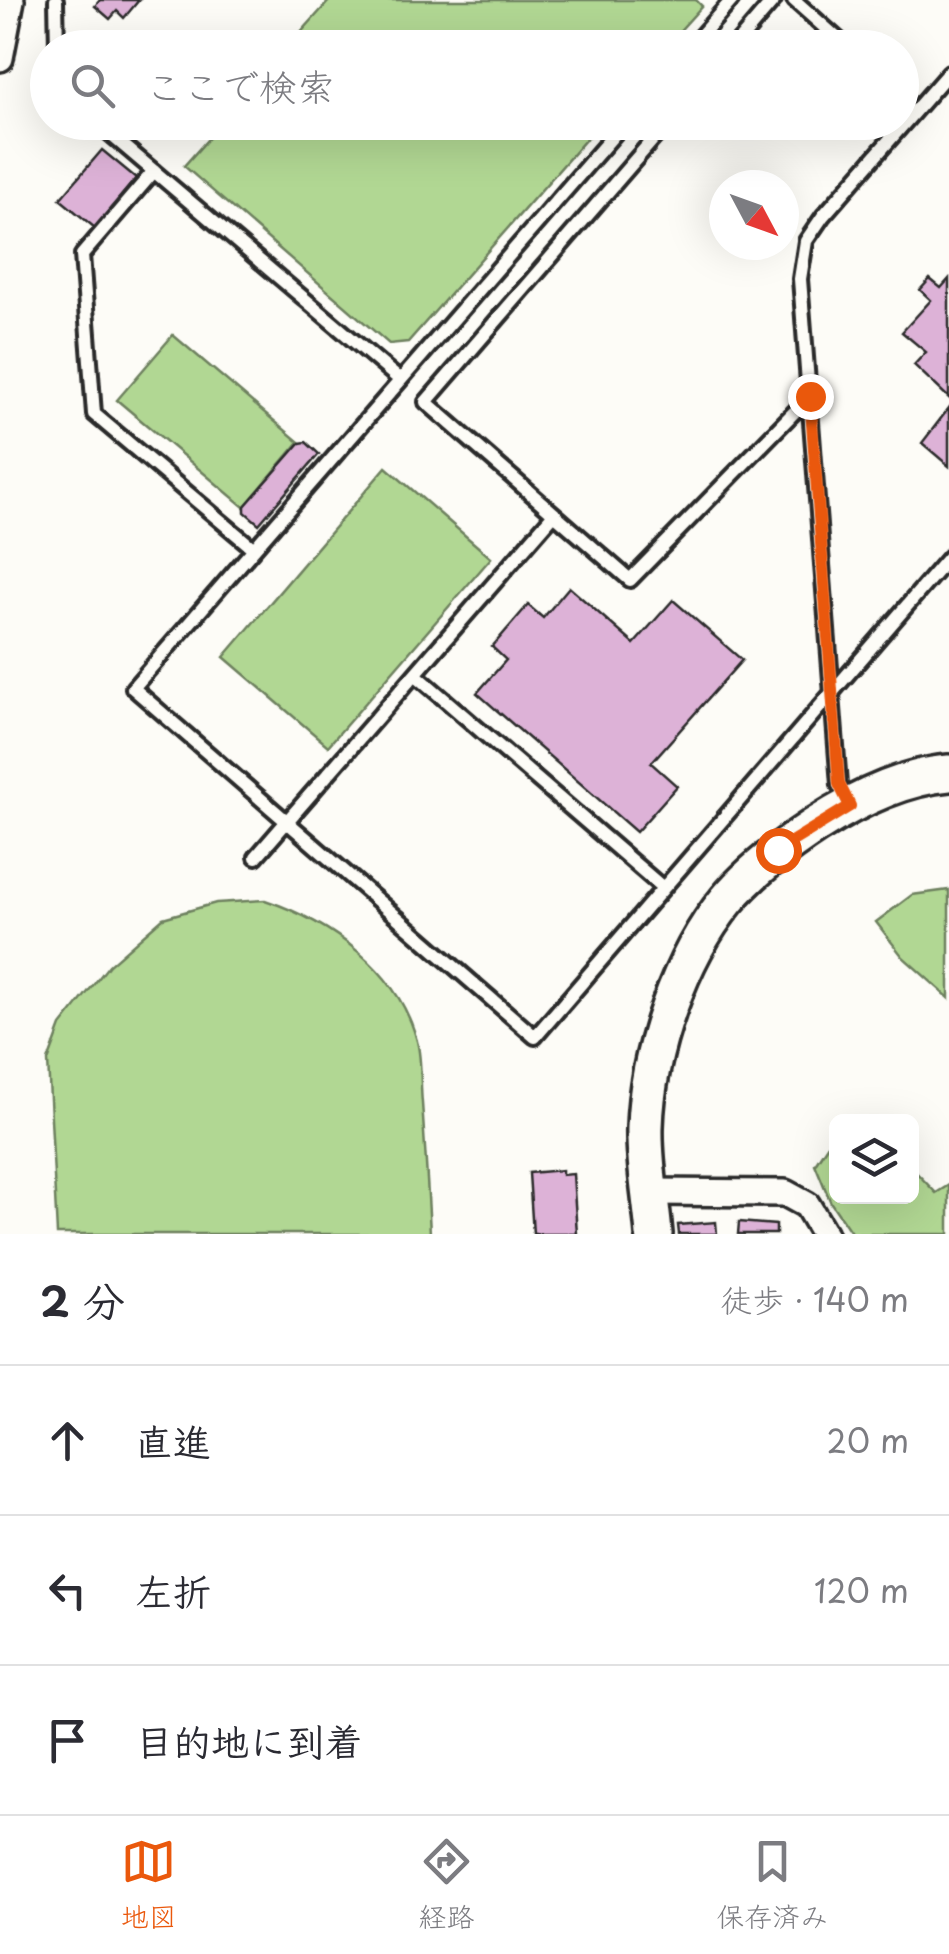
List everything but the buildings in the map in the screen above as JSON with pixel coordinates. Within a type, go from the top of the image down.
[{"type":"street","points":[[0,58],[11,0]]},
{"type":"street","points":[[654,1234],[645,1128],[651,1078],[666,1018],[691,958],[727,900],[778,850],[850,806],[887,789],[949,773]]},
{"type":"street","points":[[650,1192],[785,1192],[807,1205],[824,1234]]},
{"type":"lane","points":[[56,0],[57,30]]},
{"type":"lane","points":[[706,30],[732,0]]},
{"type":"lane","points":[[748,30],[774,0]]},
{"type":"lane","points":[[794,0],[828,30]]},
{"type":"lane","points":[[919,106],[949,72]]},
{"type":"lane","points":[[117,140],[400,380]]},
{"type":"lane","points":[[609,140],[133,688],[534,1037],[949,557]]},
{"type":"lane","points":[[652,140],[426,402],[630,580],[810,396]]},
{"type":"lane","points":[[850,806],[839,784],[800,279],[806,241],[890,140]]},
{"type":"lane","points":[[154,171],[82,255],[94,414],[254,549]]},
{"type":"lane","points":[[256,857],[554,514]]},
{"type":"lane","points":[[416,674],[664,888]]},
{"type":"green space","points":[[330,0],[696,0],[702,6],[680,30],[303,30]]},
{"type":"green space","points":[[206,140],[585,140],[408,342],[389,344],[184,166]]},
{"type":"green space","points":[[173,335],[299,442],[244,507],[117,400]]},
{"type":"green space","points":[[386,467],[491,558],[328,746],[224,657]]},
{"type":"green space","points":[[949,890],[949,998],[903,957],[876,922],[912,895]]},
{"type":"green space","points":[[265,900],[314,921],[359,952],[395,992],[408,1015],[420,1056],[430,1234],[57,1234],[48,1061],[61,1026],[109,965],[163,918],[216,903]]},
{"type":"green space","points":[[829,1143],[829,1198],[815,1164]]},
{"type":"green space","points":[[919,1175],[936,1193],[949,1185],[949,1234],[852,1234],[832,1204],[919,1204]]},
{"type":"route","points":[[778,850],[850,806],[839,784],[810,396]]}]
